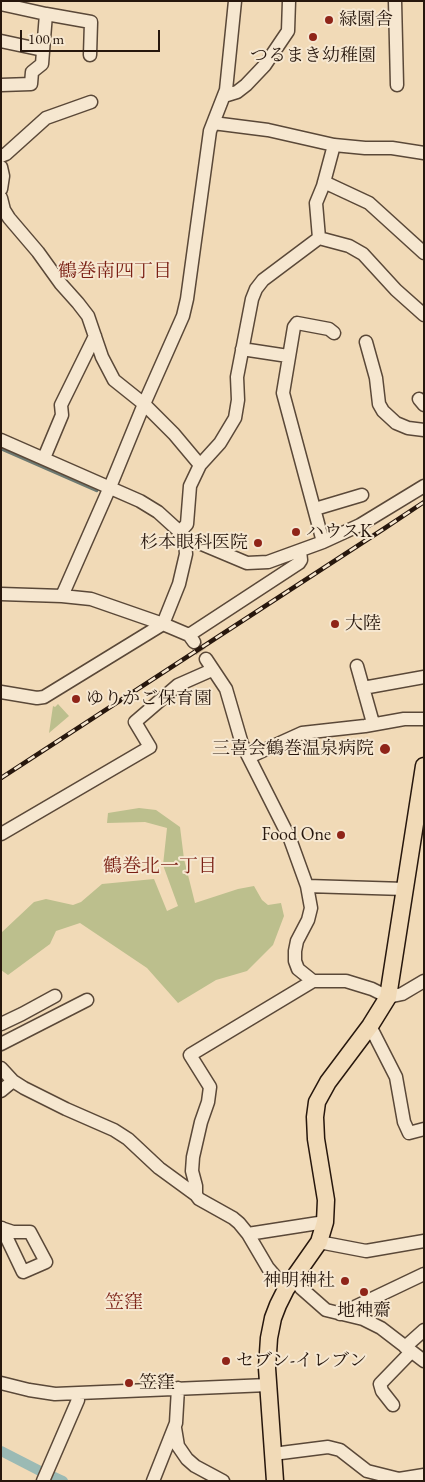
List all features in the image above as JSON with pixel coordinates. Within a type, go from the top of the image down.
[{"type":"main road","points":[[275,1481],[266,1357],[268,1338],[273,1318],[290,1284],[319,1242],[325,1222],[326,1200],[316,1139],[315,1117],[317,1102],[335,1071],[370,1026],[388,997],[424,766]]},
{"type":"street","points":[[62,596],[183,316],[210,131],[224,96],[235,1]]},
{"type":"street","points":[[224,96],[237,92],[265,65],[288,31],[289,1]]},
{"type":"street","points":[[395,1],[397,85]]},
{"type":"street","points":[[1,4],[91,22],[90,55]]},
{"type":"street","points":[[1,85],[30,84],[32,72],[42,64],[46,14]]},
{"type":"street","points":[[1,41],[43,50]]},
{"type":"street","points":[[1,156],[6,154],[46,118],[91,102]]},
{"type":"street","points":[[213,124],[268,130],[334,145],[392,148],[424,153]]},
{"type":"street","points":[[319,238],[316,203],[334,145]]},
{"type":"street","points":[[1,166],[3,176],[1,189]]},
{"type":"street","points":[[324,182],[369,203],[424,253]]},
{"type":"street","points":[[1,198],[4,210],[9,218],[88,316],[102,358],[114,380],[144,404],[174,434],[200,465]]},
{"type":"street","points":[[319,238],[349,246],[363,254],[396,290],[424,315]]},
{"type":"street","points":[[1,692],[38,698],[44,697],[163,624],[184,568],[186,554],[183,537],[187,524],[190,486],[200,465],[220,443],[235,418],[238,400],[237,377],[252,299],[256,289],[264,280],[319,238]]},
{"type":"street","points":[[323,542],[283,393],[294,327],[297,324],[329,329],[334,333]]},
{"type":"street","points":[[44,458],[62,415],[61,405],[95,336]]},
{"type":"street","points":[[366,342],[376,378],[379,404],[383,411],[396,423],[408,428],[424,430]]},
{"type":"street","points":[[242,349],[288,356]]},
{"type":"street","points":[[1,440],[140,501],[158,512],[183,537],[247,563],[268,562],[323,542],[360,525],[424,486]]},
{"type":"street","points":[[315,509],[362,495]]},
{"type":"street","points":[[1,594],[92,599],[163,624],[191,638],[299,563],[301,560],[300,551]]},
{"type":"street","points":[[1,834],[150,747],[135,722],[178,685],[209,665],[226,689],[242,744],[290,839],[308,886],[311,908],[308,920],[294,951],[298,969],[313,981]]},
{"type":"street","points":[[357,666],[373,723]]},
{"type":"street","points":[[363,688],[424,677]]},
{"type":"street","points":[[249,757],[302,733],[366,726],[373,723],[404,719],[424,719]]},
{"type":"street","points":[[308,886],[405,889]]},
{"type":"street","points":[[196,1195],[192,1171],[193,1157],[208,1102],[210,1087],[190,1054],[313,981],[346,981],[372,989],[388,997],[402,994],[424,981]]},
{"type":"street","points":[[1,1024],[55,996]]},
{"type":"street","points":[[1,1044],[87,1000]]},
{"type":"street","points":[[370,1026],[396,1077],[404,1122],[409,1133],[424,1129]]},
{"type":"street","points":[[1,1068],[13,1081],[24,1088],[114,1130],[128,1139],[159,1168],[199,1199],[233,1218],[248,1234],[268,1268],[290,1284],[301,1288],[326,1310],[363,1319],[381,1328],[424,1361]]},
{"type":"street","points":[[1,1091],[13,1081]]},
{"type":"street","points":[[248,1234],[325,1222]]},
{"type":"street","points":[[319,1242],[366,1250],[424,1241]]},
{"type":"street","points":[[340,1314],[424,1274]]},
{"type":"street","points":[[393,1405],[382,1391],[380,1384],[424,1330]]},
{"type":"street","points":[[1,1383],[55,1394],[268,1385]]},
{"type":"street","points":[[178,1388],[175,1428],[178,1446],[187,1459],[195,1466],[223,1481]]},
{"type":"street","points":[[43,1481],[78,1400],[77,1394]]},
{"type":"street","points":[[153,1481],[175,1428]]},
{"type":"street","points":[[273,1454],[328,1446],[340,1450],[367,1471],[399,1479],[424,1475]]},
{"type":"green space","points":[[58,704],[69,716],[49,733],[53,706],[55,707]]},
{"type":"green space","points":[[139,808],[156,810],[180,827],[184,859],[195,903],[238,889],[254,886],[262,900],[268,905],[281,903],[284,916],[273,945],[247,971],[216,980],[178,1003],[147,968],[80,923],[56,931],[50,944],[8,975],[1,970],[1,933],[34,902],[46,899],[73,905],[81,902],[102,884],[154,879],[167,911],[178,906],[163,865],[167,828],[145,822],[107,823],[108,813]]},
{"type":"waterway","points":[[1,449],[97,491]]},
{"type":"waterway","points":[[1,1451],[42,1472]]},
{"type":"waterway","points":[[50,1475],[63,1481]]},
{"type":"tunnel","points":[[194,642],[206,659]]},
{"type":"railway","points":[[1,778],[424,502]]},
{"type":"place","name":"緑園舎","points":[[329,20]]},
{"type":"place","name":"つるまき幼稚園","points":[[313,37]]},
{"type":"place","name":"ハウスK","points":[[296,532]]},
{"type":"place","name":"杉本眼科医院","points":[[258,543]]},
{"type":"place","name":"大陸","points":[[335,624]]},
{"type":"place","name":"ゆりかご保育園","points":[[76,699]]},
{"type":"place","name":"三喜会鶴巻温泉病院","points":[[385,749]]},
{"type":"place","name":"Food One","points":[[341,835]]},
{"type":"place","name":"神明神社","points":[[345,1281]]},
{"type":"place","name":"地神齋","points":[[364,1292]]},
{"type":"place","name":"セブン-イレブン","points":[[226,1361]]},
{"type":"place","name":"笠窪","points":[[129,1383]]},
{"type":"district","name":"鶴巻南四丁目","points":[[115,272]]},
{"type":"district","name":"鶴巻北一丁目","points":[[160,867]]},
{"type":"district","name":"笠窪","points":[[124,1303]]}]
